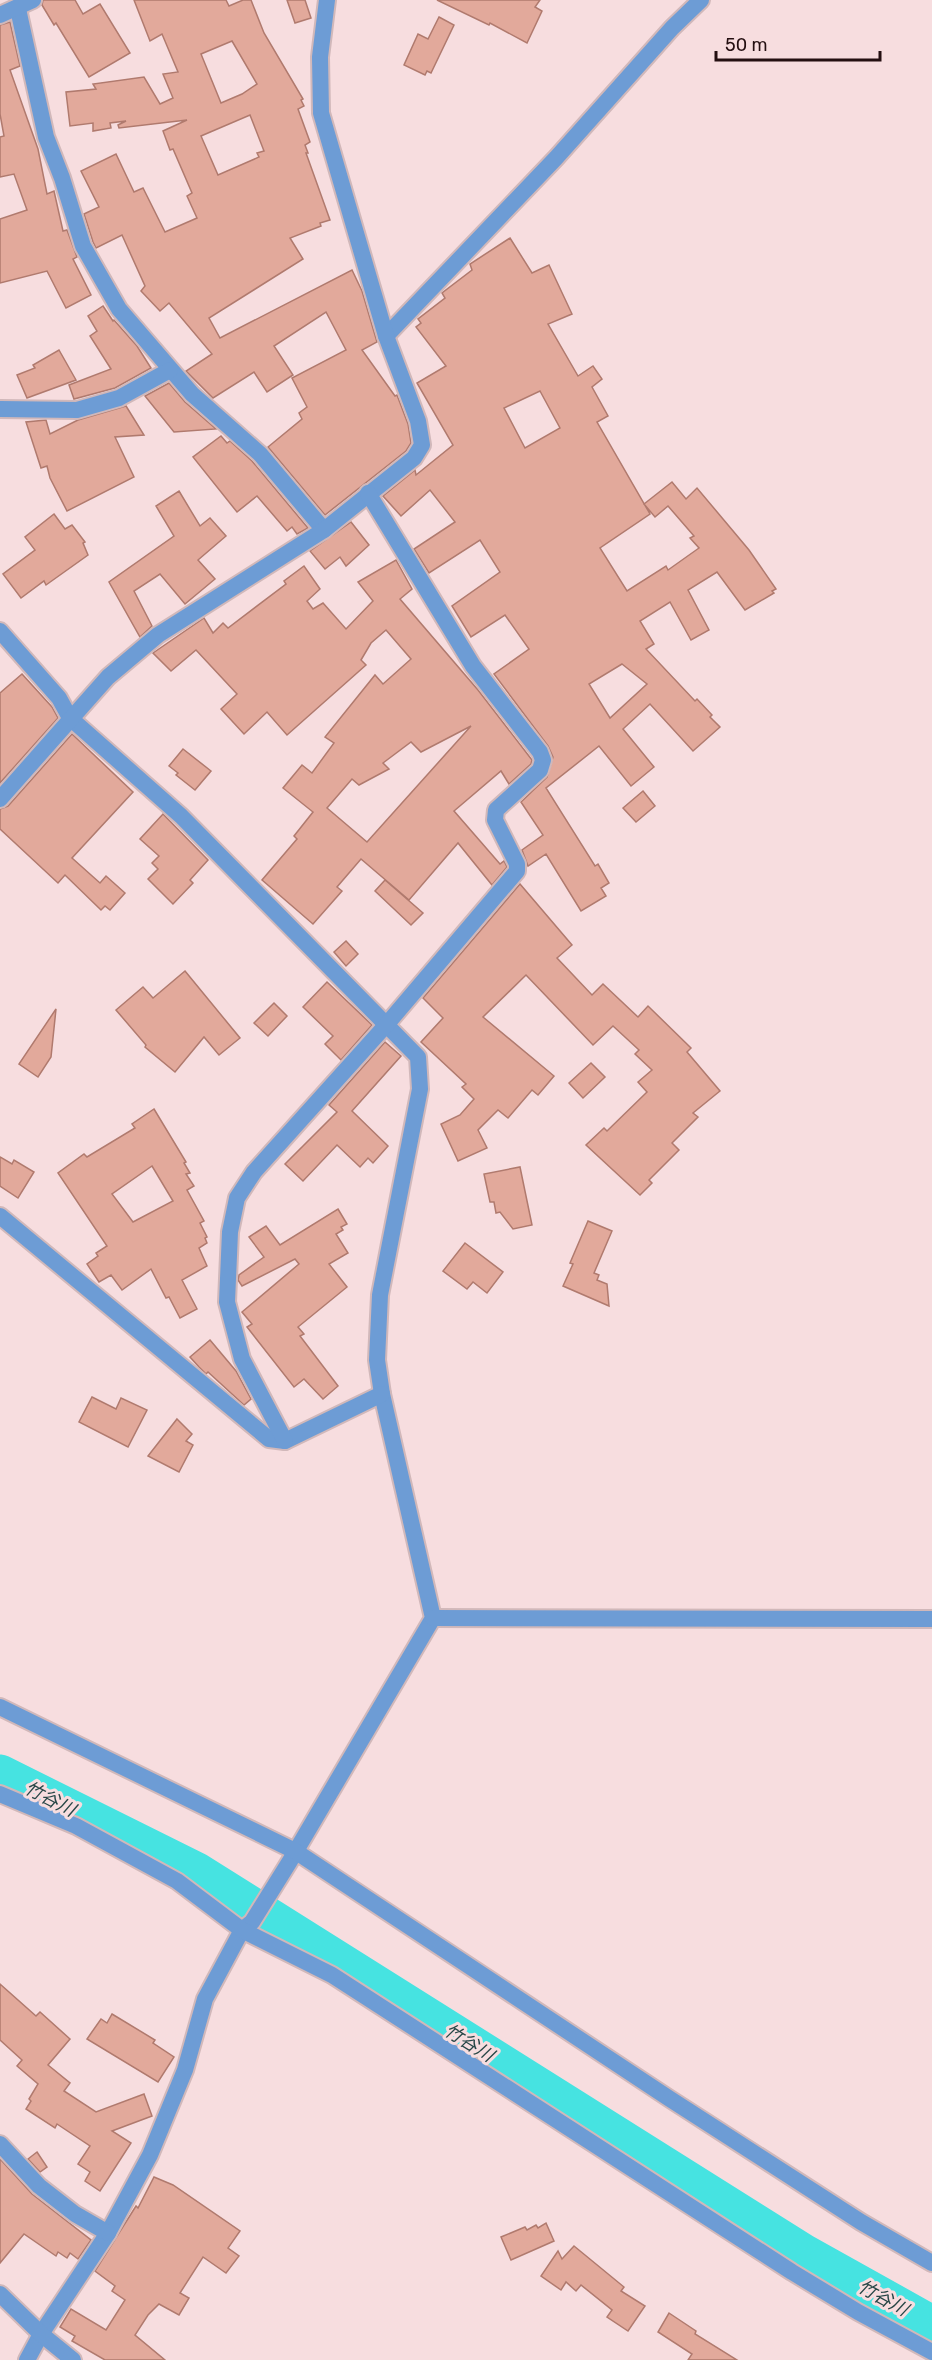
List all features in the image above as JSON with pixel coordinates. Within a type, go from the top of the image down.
[{"type":"street","points":[[0,15],[18,9],[33,0]]},
{"type":"street","points":[[0,799],[108,677],[158,635],[324,531],[414,458],[422,445],[418,420],[386,336],[321,113],[320,57],[327,0]]},
{"type":"street","points":[[386,336],[556,158],[700,0]]},
{"type":"street","points":[[18,9],[46,137],[62,178],[83,246],[119,309],[192,394],[260,454],[324,531]]},
{"type":"street","points":[[0,409],[77,410],[119,398],[170,370]]},
{"type":"street","points":[[285,1441],[242,1359],[227,1302],[230,1232],[237,1198],[254,1172],[387,1024],[517,871],[517,864],[495,820],[496,810],[540,770],[543,760],[540,752],[473,666],[368,493]]},
{"type":"street","points":[[0,631],[59,698],[70,718],[181,816],[418,1057],[420,1089],[380,1294],[377,1360],[382,1394],[433,1618],[292,1856],[247,1926],[206,1999],[185,2070],[150,2155],[108,2233],[41,2334],[27,2360]]},
{"type":"street","points":[[0,1216],[269,1439],[285,1441],[382,1394]]},
{"type":"street","points":[[433,1618],[932,1619]]},
{"type":"street","points":[[0,1707],[292,1856],[861,2222],[932,2263]]},
{"type":"street","points":[[0,1794],[76,1826],[177,1881],[247,1926],[332,1975],[792,2272],[858,2312],[932,2352]]},
{"type":"street","points":[[0,2144],[39,2186],[75,2214],[108,2233]]},
{"type":"street","points":[[0,2294],[41,2334],[73,2360]]},
{"type":"building","points":[[43,0],[75,0],[83,14],[100,4],[130,53],[89,77],[56,23],[54,25],[42,5]]},
{"type":"building","points":[[134,0],[226,0],[229,6],[243,0],[251,0],[264,33],[303,99],[301,100],[304,106],[298,109],[310,142],[305,145],[308,153],[306,153],[330,220],[290,238],[303,259],[209,318],[220,338],[352,270],[362,291],[377,342],[362,350],[395,396],[397,395],[408,424],[411,443],[406,451],[325,515],[268,447],[302,419],[299,413],[307,407],[292,378],[346,350],[326,312],[274,346],[293,375],[267,392],[254,372],[213,398],[186,371],[212,354],[169,303],[160,311],[141,291],[145,286],[122,235],[96,248],[93,242],[84,214],[99,207],[81,171],[116,154],[134,192],[143,188],[165,232],[197,218],[187,196],[192,193],[163,131],[187,120],[119,128],[118,125],[126,121],[110,123],[111,128],[93,131],[93,123],[70,126],[66,92],[96,89],[93,84],[144,77],[160,104],[173,98],[163,74],[178,72],[162,34],[150,41]],"holes":[[[232,41],[257,84],[242,94],[221,103],[201,54]],[[250,115],[264,151],[257,153],[259,157],[218,175],[201,136]]]},
{"type":"building","points":[[287,0],[305,0],[311,18],[295,23]]},
{"type":"building","points":[[437,0],[540,0],[535,7],[542,11],[527,43],[490,23],[489,25]]},
{"type":"building","points":[[439,17],[454,25],[431,73],[427,71],[425,75],[404,65],[418,34],[428,39]]},
{"type":"building","points":[[10,22],[20,66],[10,70],[38,149],[47,194],[54,191],[63,231],[67,230],[77,257],[73,259],[91,295],[66,308],[47,271],[0,283],[0,219],[27,210],[14,174],[0,177],[0,137],[4,136],[0,114],[0,25]]},
{"type":"building","points":[[510,238],[532,273],[549,265],[572,314],[548,324],[578,376],[593,366],[602,379],[592,387],[608,416],[597,422],[644,504],[672,482],[686,499],[697,488],[749,550],[776,589],[772,591],[774,593],[745,610],[717,572],[688,590],[709,630],[691,640],[670,602],[640,621],[654,644],[646,649],[695,701],[697,699],[720,727],[693,751],[650,704],[623,729],[654,767],[631,786],[599,746],[546,788],[595,866],[598,864],[609,883],[601,888],[606,896],[581,911],[546,854],[528,866],[522,850],[543,835],[521,802],[547,777],[553,757],[548,746],[494,674],[529,649],[505,615],[471,637],[452,606],[500,572],[480,540],[429,573],[414,549],[455,522],[430,490],[401,516],[383,496],[415,470],[416,475],[453,445],[417,383],[446,366],[416,327],[421,323],[418,319],[445,298],[442,293],[472,270],[470,264]],"holes":[[[540,391],[560,428],[525,448],[504,408]],[[645,505],[655,517],[668,506],[694,536],[690,538],[699,548],[668,570],[666,566],[627,591],[600,548],[650,514]],[[622,664],[647,684],[610,718],[589,684]]]},
{"type":"building","points":[[103,306],[113,321],[137,346],[151,368],[115,388],[74,399],[69,385],[111,369],[90,336],[97,331],[88,316]]},
{"type":"building","points":[[59,350],[76,380],[27,398],[17,375],[35,368],[33,365]]},
{"type":"building","points":[[169,383],[185,402],[216,429],[174,432],[145,396]]},
{"type":"building","points":[[126,406],[144,435],[115,437],[134,477],[67,511],[50,478],[47,466],[41,468],[26,422],[46,420],[50,434],[78,420]]},
{"type":"building","points":[[221,436],[252,461],[308,528],[297,534],[292,527],[287,531],[257,496],[237,512],[193,457]]},
{"type":"building","points":[[179,491],[200,526],[210,518],[226,536],[198,560],[215,579],[185,604],[160,574],[134,591],[152,626],[140,637],[109,582],[174,536],[156,506]]},
{"type":"building","points":[[54,514],[65,529],[72,525],[85,542],[83,543],[88,555],[46,585],[44,581],[21,598],[3,574],[35,550],[25,537]]},
{"type":"building","points":[[351,522],[369,545],[346,566],[340,557],[325,569],[310,551]]},
{"type":"building","points":[[396,560],[412,589],[400,599],[478,690],[532,760],[531,764],[509,784],[501,771],[454,811],[500,864],[504,861],[507,867],[492,885],[458,843],[409,900],[361,859],[337,887],[342,891],[313,924],[262,880],[297,839],[294,836],[313,812],[283,788],[302,765],[312,773],[334,743],[325,737],[375,675],[383,684],[411,659],[386,630],[371,643],[361,660],[366,665],[287,735],[267,712],[244,734],[221,709],[237,694],[196,650],[171,671],[153,653],[204,618],[213,633],[223,623],[228,628],[286,584],[284,581],[304,566],[320,589],[307,601],[313,609],[323,603],[346,629],[373,601],[358,582]],"holes":[[[471,726],[367,842],[327,808],[352,779],[359,785],[389,769],[383,763],[411,742],[421,752]]]},
{"type":"building","points":[[22,674],[52,707],[58,718],[0,783],[0,693]]},
{"type":"building","points":[[72,734],[133,792],[72,858],[100,883],[106,876],[125,893],[110,910],[105,906],[101,910],[65,875],[58,883],[0,829],[0,809],[8,806]]},
{"type":"building","points":[[183,749],[211,771],[195,790],[176,775],[178,773],[169,766]]},
{"type":"building","points":[[643,791],[655,806],[636,822],[623,808]]},
{"type":"building","points":[[163,814],[208,860],[190,880],[193,883],[173,904],[148,879],[158,869],[152,863],[159,856],[140,839]]},
{"type":"building","points":[[385,880],[423,913],[411,925],[375,891]]},
{"type":"building","points":[[520,884],[572,945],[557,958],[592,995],[603,984],[638,1017],[648,1006],[691,1048],[687,1052],[720,1091],[693,1113],[698,1117],[672,1143],[679,1150],[649,1180],[652,1183],[640,1195],[586,1145],[604,1128],[607,1131],[647,1092],[638,1082],[652,1070],[635,1054],[639,1050],[613,1026],[593,1045],[526,975],[483,1017],[554,1076],[538,1095],[532,1090],[508,1118],[498,1110],[478,1130],[487,1148],[458,1161],[441,1124],[460,1115],[474,1099],[462,1087],[466,1084],[421,1042],[443,1018],[423,998]]},
{"type":"building","points":[[346,941],[358,954],[346,966],[334,952]]},
{"type":"building","points":[[185,971],[240,1038],[219,1055],[204,1037],[175,1072],[145,1047],[146,1045],[116,1010],[143,987],[153,998]]},
{"type":"building","points":[[327,982],[372,1025],[341,1060],[325,1044],[333,1036],[303,1007]]},
{"type":"building","points":[[274,1003],[287,1016],[268,1036],[254,1023]]},
{"type":"building","points":[[56,1009],[51,1057],[38,1077],[19,1064]]},
{"type":"building","points":[[385,1042],[401,1056],[352,1111],[388,1146],[373,1163],[368,1158],[360,1167],[337,1145],[303,1181],[285,1164],[337,1112],[329,1105]]},
{"type":"building","points":[[591,1063],[605,1077],[583,1098],[569,1083]]},
{"type":"building","points":[[154,1109],[186,1162],[184,1163],[190,1173],[186,1174],[194,1186],[187,1190],[204,1221],[200,1223],[207,1237],[205,1238],[207,1243],[199,1248],[207,1266],[182,1280],[197,1309],[180,1318],[169,1297],[166,1298],[151,1269],[122,1290],[111,1275],[99,1282],[87,1264],[98,1256],[96,1253],[107,1246],[58,1173],[84,1154],[87,1157],[135,1128],[132,1124]],"holes":[[[152,1166],[173,1201],[133,1222],[112,1194]]]},
{"type":"building","points":[[0,1157],[12,1164],[14,1160],[34,1172],[18,1198],[0,1186]]},
{"type":"building","points":[[520,1167],[532,1225],[513,1229],[500,1212],[496,1213],[494,1202],[490,1202],[484,1174]]},
{"type":"building","points":[[338,1209],[347,1224],[341,1227],[343,1230],[336,1234],[348,1253],[329,1264],[347,1287],[298,1327],[304,1334],[300,1336],[338,1386],[323,1399],[304,1379],[294,1387],[247,1327],[252,1324],[242,1312],[299,1264],[295,1259],[242,1286],[238,1280],[239,1275],[264,1257],[249,1237],[266,1226],[280,1245]]},
{"type":"building","points":[[588,1221],[612,1231],[594,1273],[599,1275],[597,1280],[607,1284],[609,1306],[563,1286]]},
{"type":"building","points":[[465,1243],[503,1272],[487,1293],[473,1282],[467,1289],[443,1271]]},
{"type":"building","points":[[210,1340],[236,1371],[251,1399],[244,1405],[208,1372],[206,1374],[190,1357]]},
{"type":"building","points":[[92,1397],[116,1409],[121,1398],[147,1410],[128,1447],[79,1422]]},
{"type":"building","points":[[177,1419],[192,1434],[186,1441],[193,1445],[179,1472],[148,1456]]},
{"type":"building","points":[[0,1984],[36,2016],[40,2012],[70,2039],[48,2065],[70,2083],[64,2091],[96,2112],[144,2094],[152,2116],[112,2131],[131,2143],[100,2191],[85,2181],[90,2172],[78,2164],[90,2146],[57,2124],[55,2128],[26,2109],[38,2084],[17,2066],[22,2060],[0,2040]]},
{"type":"building","points":[[112,2014],[155,2040],[153,2043],[174,2057],[158,2082],[87,2039],[101,2019],[107,2023]]},
{"type":"building","points":[[37,2152],[47,2167],[40,2172],[28,2159]]},
{"type":"building","points":[[0,2159],[32,2194],[91,2240],[78,2259],[70,2253],[67,2258],[58,2252],[56,2256],[24,2234],[0,2263]]},
{"type":"building","points":[[154,2177],[173,2185],[240,2231],[228,2248],[239,2256],[226,2273],[203,2257],[180,2293],[189,2298],[179,2315],[159,2304],[148,2315],[135,2335],[165,2360],[105,2360],[72,2341],[75,2336],[60,2327],[71,2309],[106,2330],[125,2300],[112,2291],[115,2286],[95,2271],[136,2206],[138,2208]]},
{"type":"building","points":[[546,2223],[554,2241],[511,2260],[501,2237],[525,2227],[527,2230],[536,2225],[538,2228]]},
{"type":"building","points":[[574,2246],[624,2287],[621,2291],[645,2306],[628,2331],[607,2317],[612,2310],[581,2285],[576,2291],[566,2282],[561,2290],[541,2276],[558,2251],[562,2259]]},
{"type":"building","points":[[669,2313],[696,2331],[695,2334],[737,2360],[688,2360],[692,2354],[658,2332]]},
{"type":"waterway","name":"竹谷川","points":[[0,1774],[197,1872],[803,2253],[932,2325]]}]
